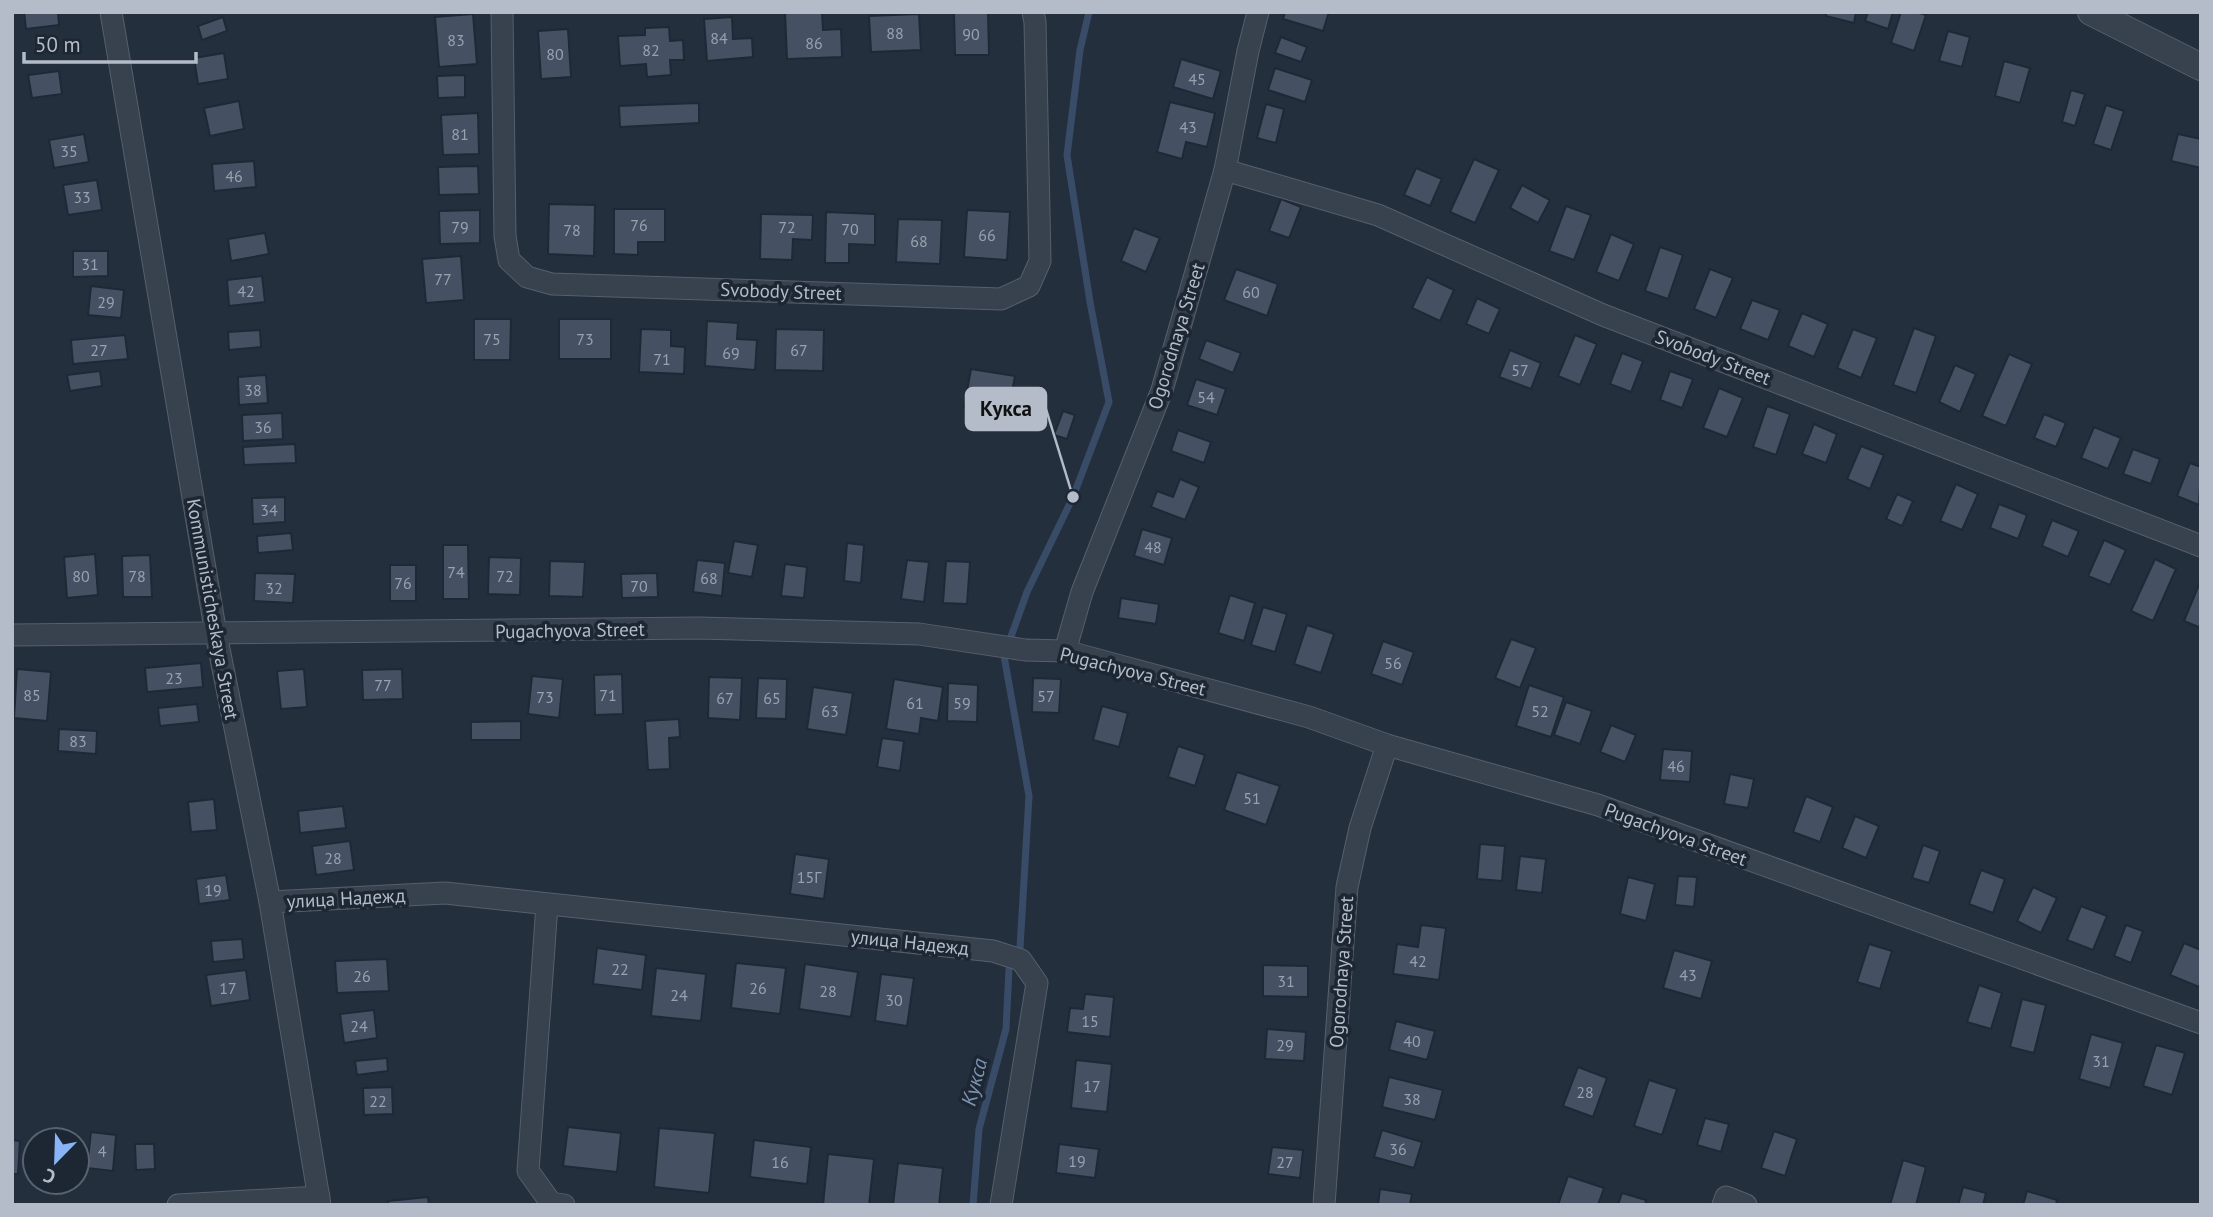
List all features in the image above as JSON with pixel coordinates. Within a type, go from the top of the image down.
[{"type":"street","name":"Kommunisticheskaya Street","points":[[111,12],[216,634],[270,902],[320,1201]]},
{"type":"street","name":"Svobody Street","points":[[502,12],[505,236],[509,260],[527,277],[552,284],[1001,299],[1029,286],[1040,261],[1033,12]]},
{"type":"street","name":"Ogorodnaya Street","points":[[1065,651],[1082,592],[1162,390],[1225,170],[1258,12]]},
{"type":"street","points":[[2091,12],[2201,67]]},
{"type":"street","name":"Svobody Street","points":[[1225,170],[1378,215],[1603,315],[2201,546]]},
{"type":"street","name":"Pugachyova Street","points":[[12,635],[699,628],[919,634],[1026,650],[1065,651],[1309,717],[1387,745],[1598,806],[2201,1023]]},
{"type":"street","name":"Ogorodnaya Street","points":[[1324,1205],[1347,887],[1360,828],[1387,745]]},
{"type":"street","name":"улица Надежд","points":[[270,902],[445,893],[993,951],[1021,960],[1037,983],[1001,1205]]},
{"type":"street","points":[[547,905],[528,1171],[551,1203],[564,1205]]},
{"type":"street","points":[[178,1205],[320,1201]]},
{"type":"street","points":[[1725,1201],[1746,1205]]},
{"type":"building","points":[[24,12],[58,12],[59,25],[26,29]]},
{"type":"building","points":[[785,12],[822,12],[823,30],[841,29],[842,57],[787,59]]},
{"type":"building","points":[[954,12],[988,12],[989,55],[955,55]]},
{"type":"building","points":[[1285,12],[1329,12],[1323,31],[1283,19]]},
{"type":"building","points":[[1826,12],[1856,12],[1854,23],[1826,16]]},
{"type":"building","points":[[1868,12],[1893,12],[1888,29],[1865,21]]},
{"type":"building","points":[[1901,12],[1926,15],[1914,51],[1891,43]]},
{"type":"building","points":[[473,14],[477,64],[439,67],[435,17]]},
{"type":"building","points":[[919,14],[921,50],[871,52],[869,16]]},
{"type":"building","points":[[223,17],[227,31],[202,40],[198,26]]},
{"type":"building","points":[[732,17],[733,39],[752,38],[753,57],[707,61],[704,19]]},
{"type":"building","points":[[669,27],[670,41],[683,40],[684,60],[670,60],[671,75],[647,77],[646,64],[620,66],[618,36],[645,35],[645,28]]},
{"type":"building","points":[[568,29],[571,77],[541,79],[538,31]]},
{"type":"building","points":[[1948,31],[1970,37],[1962,67],[1939,61]]},
{"type":"building","points":[[1281,37],[1307,47],[1301,62],[1275,53]]},
{"type":"building","points":[[224,53],[228,79],[198,84],[194,58]]},
{"type":"building","points":[[1181,59],[1221,71],[1213,99],[1173,87]]},
{"type":"building","points":[[2004,61],[2030,68],[2020,103],[1995,96]]},
{"type":"building","points":[[1275,68],[1312,80],[1305,102],[1268,90]]},
{"type":"building","points":[[59,71],[62,94],[32,98],[28,75]]},
{"type":"building","points":[[465,75],[465,97],[438,98],[437,76]]},
{"type":"building","points":[[2071,90],[2085,94],[2075,126],[2062,122]]},
{"type":"building","points":[[239,101],[244,129],[210,136],[204,108]]},
{"type":"building","points":[[1170,102],[1215,113],[1207,147],[1186,142],[1182,159],[1157,152]]},
{"type":"building","points":[[699,103],[699,123],[620,127],[619,106]]},
{"type":"building","points":[[1266,104],[1284,109],[1276,143],[1257,138]]},
{"type":"building","points":[[2106,105],[2124,111],[2111,150],[2093,144]]},
{"type":"building","points":[[478,113],[479,154],[443,155],[441,115]]},
{"type":"building","points":[[84,134],[89,162],[54,168],[49,140]]},
{"type":"building","points":[[2178,134],[2201,139],[2201,168],[2171,161]]},
{"type":"building","points":[[1474,159],[1499,170],[1475,223],[1450,212]]},
{"type":"building","points":[[254,161],[256,187],[214,191],[212,164]]},
{"type":"building","points":[[478,166],[479,194],[439,195],[438,167]]},
{"type":"building","points":[[1416,168],[1442,179],[1430,206],[1404,195]]},
{"type":"building","points":[[97,180],[102,210],[68,215],[63,185]]},
{"type":"building","points":[[1522,185],[1550,200],[1538,223],[1510,208]]},
{"type":"building","points":[[1281,199],[1301,207],[1289,238],[1269,231]]},
{"type":"building","points":[[549,204],[595,205],[594,256],[548,254]]},
{"type":"building","points":[[1566,206],[1591,215],[1574,260],[1549,251]]},
{"type":"building","points":[[614,209],[665,209],[665,242],[638,242],[638,255],[614,254]]},
{"type":"building","points":[[480,210],[480,243],[440,244],[439,211]]},
{"type":"building","points":[[967,210],[1010,212],[1007,260],[964,257]]},
{"type":"building","points":[[826,212],[875,214],[875,245],[849,244],[849,263],[825,263]]},
{"type":"building","points":[[761,214],[813,215],[812,240],[793,239],[792,260],[760,259]]},
{"type":"building","points":[[898,219],[942,220],[940,264],[896,262]]},
{"type":"building","points":[[1134,228],[1160,238],[1146,272],[1121,261]]},
{"type":"building","points":[[265,233],[269,254],[231,261],[228,239]]},
{"type":"building","points":[[1611,234],[1634,244],[1619,281],[1596,272]]},
{"type":"building","points":[[1660,247],[1683,255],[1668,299],[1645,291]]},
{"type":"building","points":[[73,251],[108,251],[108,276],[73,277]]},
{"type":"building","points":[[461,256],[464,300],[426,303],[422,259]]},
{"type":"building","points":[[1236,269],[1278,284],[1267,316],[1224,300]]},
{"type":"building","points":[[1710,269],[1733,278],[1716,318],[1694,309]]},
{"type":"building","points":[[262,276],[265,302],[229,306],[227,280]]},
{"type":"building","points":[[1427,277],[1454,290],[1440,321],[1412,308]]},
{"type":"building","points":[[91,286],[124,290],[121,318],[88,315]]},
{"type":"building","points":[[1477,298],[1500,309],[1489,334],[1466,324]]},
{"type":"building","points":[[1752,300],[1780,310],[1768,340],[1740,329]]},
{"type":"building","points":[[1802,313],[1828,324],[1814,357],[1788,346]]},
{"type":"building","points":[[474,319],[511,319],[510,360],[474,360]]},
{"type":"building","points":[[559,319],[611,319],[611,359],[559,359]]},
{"type":"building","points":[[707,321],[738,323],[737,339],[757,340],[755,370],[705,366]]},
{"type":"building","points":[[1914,328],[1936,336],[1916,393],[1893,385]]},
{"type":"building","points":[[641,329],[671,330],[671,346],[685,347],[684,374],[639,372]]},
{"type":"building","points":[[776,329],[824,330],[823,371],[775,370]]},
{"type":"building","points":[[1853,329],[1877,338],[1861,378],[1837,368]]},
{"type":"building","points":[[260,330],[261,347],[229,350],[228,332]]},
{"type":"building","points":[[125,335],[128,359],[73,364],[71,340]]},
{"type":"building","points":[[1575,335],[1597,344],[1580,385],[1558,376]]},
{"type":"building","points":[[1206,340],[1241,353],[1233,373],[1199,359]]},
{"type":"building","points":[[1510,350],[1541,363],[1531,389],[1499,377]]},
{"type":"building","points":[[1622,353],[1643,361],[1631,392],[1610,384]]},
{"type":"building","points":[[2009,354],[2032,364],[2006,426],[1982,416]]},
{"type":"building","points":[[1955,365],[1976,374],[1960,412],[1939,402]]},
{"type":"building","points":[[971,369],[1015,376],[1008,414],[964,407]]},
{"type":"building","points":[[100,371],[102,386],[70,391],[67,375]]},
{"type":"building","points":[[1670,371],[1693,379],[1682,408],[1660,400]]},
{"type":"building","points":[[266,375],[268,403],[239,405],[238,377]]},
{"type":"building","points":[[1196,379],[1226,389],[1217,415],[1187,405]]},
{"type":"building","points":[[1719,388],[1743,398],[1727,437],[1703,428]]},
{"type":"building","points":[[1767,406],[1790,414],[1776,455],[1753,447]]},
{"type":"building","points":[[1063,411],[1075,415],[1067,439],[1054,435]]},
{"type":"building","points":[[282,413],[283,439],[243,441],[242,415]]},
{"type":"building","points":[[2044,414],[2066,423],[2056,447],[2034,438]]},
{"type":"building","points":[[1814,424],[1837,434],[1826,463],[1802,454]]},
{"type":"building","points":[[2094,427],[2121,438],[2108,469],[2081,458]]},
{"type":"building","points":[[1178,430],[1211,442],[1204,463],[1171,451]]},
{"type":"building","points":[[295,444],[296,463],[244,465],[243,447]]},
{"type":"building","points":[[1861,446],[1884,455],[1870,489],[1847,479]]},
{"type":"building","points":[[2133,449],[2160,459],[2151,484],[2123,474]]},
{"type":"building","points":[[2190,463],[2201,467],[2199,505],[2177,496]]},
{"type":"building","points":[[1180,479],[1199,487],[1185,520],[1151,507],[1157,491],[1173,497]]},
{"type":"building","points":[[1956,484],[1978,494],[1962,530],[1940,521]]},
{"type":"building","points":[[1897,494],[1913,501],[1902,526],[1886,519]]},
{"type":"building","points":[[285,497],[285,522],[253,524],[252,498]]},
{"type":"building","points":[[1999,504],[2027,515],[2018,539],[1990,528]]},
{"type":"building","points":[[2052,520],[2079,531],[2068,557],[2042,546]]},
{"type":"building","points":[[1142,529],[1172,538],[1164,565],[1134,556]]},
{"type":"building","points":[[291,533],[293,550],[258,553],[257,536]]},
{"type":"building","points":[[2104,540],[2126,550],[2110,585],[2088,576]]},
{"type":"building","points":[[734,541],[758,545],[752,577],[728,573]]},
{"type":"building","points":[[847,543],[864,545],[861,583],[844,581]]},
{"type":"building","points":[[443,545],[468,545],[469,599],[443,599]]},
{"type":"building","points":[[95,554],[98,595],[67,598],[64,557]]},
{"type":"building","points":[[150,555],[152,597],[123,597],[122,556]]},
{"type":"building","points":[[489,557],[521,558],[520,595],[488,594]]},
{"type":"building","points":[[2155,559],[2176,569],[2153,621],[2131,611]]},
{"type":"building","points":[[697,560],[725,563],[722,596],[693,592]]},
{"type":"building","points":[[907,560],[929,562],[924,602],[901,599]]},
{"type":"building","points":[[550,561],[585,562],[583,597],[549,596]]},
{"type":"building","points":[[946,561],[970,562],[967,604],[943,603]]},
{"type":"building","points":[[785,564],[807,567],[804,598],[781,596]]},
{"type":"building","points":[[390,565],[416,565],[416,601],[390,601]]},
{"type":"building","points":[[255,573],[295,574],[293,603],[254,601]]},
{"type":"building","points":[[657,573],[658,597],[622,598],[621,574]]},
{"type":"building","points":[[2201,583],[2201,628],[2184,621]]},
{"type":"building","points":[[1230,595],[1255,603],[1244,641],[1218,633]]},
{"type":"building","points":[[1121,598],[1159,604],[1156,624],[1118,618]]},
{"type":"building","points":[[1263,607],[1287,614],[1275,652],[1251,645]]},
{"type":"building","points":[[1307,625],[1334,634],[1321,673],[1294,664]]},
{"type":"building","points":[[1511,639],[1536,648],[1520,688],[1495,678]]},
{"type":"building","points":[[1383,641],[1414,652],[1402,685],[1371,674]]},
{"type":"building","points":[[201,663],[203,687],[147,692],[145,668]]},
{"type":"building","points":[[17,669],[51,672],[47,721],[14,718]]},
{"type":"building","points":[[304,669],[307,707],[281,709],[277,671]]},
{"type":"building","points":[[402,669],[403,699],[363,700],[362,670]]},
{"type":"building","points":[[622,674],[623,714],[595,715],[594,675]]},
{"type":"building","points":[[532,676],[563,679],[559,718],[528,714]]},
{"type":"building","points":[[709,677],[742,678],[740,720],[708,718]]},
{"type":"building","points":[[758,678],[787,679],[786,719],[756,718]]},
{"type":"building","points":[[1033,678],[1061,679],[1059,713],[1032,712]]},
{"type":"building","points":[[894,679],[943,687],[938,721],[921,718],[919,734],[886,729]]},
{"type":"building","points":[[948,683],[978,685],[977,722],[947,721]]},
{"type":"building","points":[[1529,685],[1564,697],[1551,737],[1516,726]]},
{"type":"building","points":[[813,687],[853,693],[846,735],[807,729]]},
{"type":"building","points":[[1566,702],[1592,711],[1580,744],[1554,735]]},
{"type":"building","points":[[197,704],[199,722],[160,726],[158,708]]},
{"type":"building","points":[[1102,706],[1128,713],[1119,747],[1093,740]]},
{"type":"building","points":[[679,719],[680,737],[669,738],[670,769],[648,770],[645,721]]},
{"type":"building","points":[[521,721],[521,740],[471,740],[471,722]]},
{"type":"building","points":[[1611,725],[1636,735],[1625,762],[1600,752]]},
{"type":"building","points":[[59,729],[97,731],[96,754],[58,751]]},
{"type":"building","points":[[882,738],[904,741],[900,771],[877,767]]},
{"type":"building","points":[[1178,746],[1205,755],[1195,786],[1168,777]]},
{"type":"building","points":[[1663,749],[1692,751],[1690,782],[1660,780]]},
{"type":"building","points":[[1237,772],[1280,786],[1266,825],[1224,810]]},
{"type":"building","points":[[1730,774],[1754,779],[1748,808],[1724,804]]},
{"type":"building","points":[[1806,796],[1833,807],[1820,842],[1793,832]]},
{"type":"building","points":[[214,799],[217,830],[191,832],[188,802]]},
{"type":"building","points":[[343,806],[346,828],[300,833],[298,811]]},
{"type":"building","points":[[1855,816],[1879,826],[1866,858],[1842,848]]},
{"type":"building","points":[[350,841],[354,870],[316,875],[312,846]]},
{"type":"building","points":[[1480,844],[1505,846],[1502,881],[1477,879]]},
{"type":"building","points":[[1923,845],[1940,851],[1929,883],[1912,878]]},
{"type":"building","points":[[795,854],[829,859],[824,899],[790,894]]},
{"type":"building","points":[[1520,856],[1546,859],[1542,893],[1516,890]]},
{"type":"building","points":[[1981,870],[2005,879],[1993,913],[1969,904]]},
{"type":"building","points":[[226,875],[230,900],[199,904],[196,879]]},
{"type":"building","points":[[1678,876],[1697,877],[1694,907],[1675,905]]},
{"type":"building","points":[[1628,877],[1655,884],[1646,921],[1620,914]]},
{"type":"building","points":[[2033,887],[2057,898],[2041,933],[2017,921]]},
{"type":"building","points":[[2081,906],[2107,916],[2093,950],[2067,940]]},
{"type":"building","points":[[1421,925],[1446,928],[1439,980],[1393,974],[1397,944],[1418,947]]},
{"type":"building","points":[[2126,925],[2143,931],[2131,963],[2114,956]]},
{"type":"building","points":[[242,939],[244,959],[213,962],[211,941]]},
{"type":"building","points":[[2184,943],[2201,950],[2199,987],[2170,975]]},
{"type":"building","points":[[1869,944],[1892,951],[1880,989],[1857,982]]},
{"type":"building","points":[[597,948],[646,955],[642,990],[593,984]]},
{"type":"building","points":[[1674,950],[1712,961],[1701,999],[1663,988]]},
{"type":"building","points":[[387,959],[389,991],[337,993],[335,961]]},
{"type":"building","points":[[736,963],[786,968],[780,1014],[731,1008]]},
{"type":"building","points":[[805,964],[858,972],[851,1017],[799,1009]]},
{"type":"building","points":[[1263,965],[1308,966],[1308,997],[1263,996]]},
{"type":"building","points":[[656,968],[706,974],[701,1021],[651,1016]]},
{"type":"building","points":[[246,970],[250,1000],[211,1006],[206,975]]},
{"type":"building","points":[[881,974],[914,978],[907,1026],[875,1021]]},
{"type":"building","points":[[1979,985],[2002,993],[1991,1029],[1967,1022]]},
{"type":"building","points":[[1085,994],[1114,997],[1110,1037],[1067,1032],[1070,1008],[1083,1009]]},
{"type":"building","points":[[2022,999],[2046,1005],[2034,1053],[2010,1047]]},
{"type":"building","points":[[374,1010],[377,1038],[344,1043],[340,1014]]},
{"type":"building","points":[[1396,1021],[1435,1031],[1427,1060],[1389,1050]]},
{"type":"building","points":[[1267,1029],[1306,1032],[1304,1061],[1265,1059]]},
{"type":"building","points":[[2091,1034],[2123,1043],[2110,1088],[2079,1079]]},
{"type":"building","points":[[2156,1045],[2185,1053],[2172,1095],[2143,1086]]},
{"type":"building","points":[[387,1058],[388,1071],[357,1075],[355,1061]]},
{"type":"building","points":[[1076,1060],[1112,1064],[1107,1112],[1071,1108]]},
{"type":"building","points":[[1578,1067],[1607,1078],[1593,1117],[1563,1106]]},
{"type":"building","points":[[1389,1077],[1443,1090],[1435,1120],[1382,1107]]},
{"type":"building","points":[[1649,1080],[1677,1089],[1662,1135],[1634,1126]]},
{"type":"building","points":[[392,1087],[393,1114],[364,1115],[363,1088]]},
{"type":"building","points":[[1705,1118],[1729,1124],[1721,1152],[1697,1145]]},
{"type":"building","points":[[568,1127],[621,1133],[617,1172],[563,1166]]},
{"type":"building","points":[[659,1128],[715,1133],[709,1193],[654,1187]]},
{"type":"building","points":[[1382,1130],[1422,1142],[1414,1168],[1374,1157]]},
{"type":"building","points":[[1774,1131],[1797,1139],[1785,1176],[1761,1168]]},
{"type":"building","points":[[91,1132],[116,1135],[113,1171],[91,1168]]},
{"type":"building","points":[[12,1140],[20,1141],[18,1174],[12,1174]]},
{"type":"building","points":[[754,1140],[811,1147],[807,1184],[750,1177]]},
{"type":"building","points":[[135,1144],[154,1144],[155,1169],[136,1170]]},
{"type":"building","points":[[1059,1144],[1099,1149],[1095,1178],[1056,1173]]},
{"type":"building","points":[[1272,1147],[1303,1150],[1300,1178],[1268,1174]]},
{"type":"building","points":[[828,1154],[874,1159],[869,1205],[823,1205]]},
{"type":"building","points":[[1903,1160],[1926,1167],[1916,1205],[1890,1205]]},
{"type":"building","points":[[898,1163],[943,1168],[939,1205],[893,1205]]},
{"type":"building","points":[[1568,1176],[1604,1188],[1598,1205],[1558,1205]]},
{"type":"building","points":[[1963,1187],[1986,1193],[1983,1205],[1958,1205]]},
{"type":"building","points":[[1380,1189],[1412,1194],[1410,1205],[1378,1205]]},
{"type":"building","points":[[2027,1191],[2057,1200],[2056,1205],[2023,1205]]},
{"type":"building","points":[[1622,1193],[1646,1200],[1645,1205],[1618,1205]]},
{"type":"building","points":[[428,1197],[429,1205],[389,1205],[388,1201]]},
{"type":"waterway","name":"Кукса","points":[[1020,948],[1029,796],[1004,656],[1027,592],[1073,497],[1109,402],[1067,155],[1080,50],[1089,12]]},
{"type":"waterway","name":"Кукса","points":[[973,1205],[979,1129],[1006,1029],[1009,969]]},
{"type":"place","name":"Кукса","points":[[1073,497]]}]
